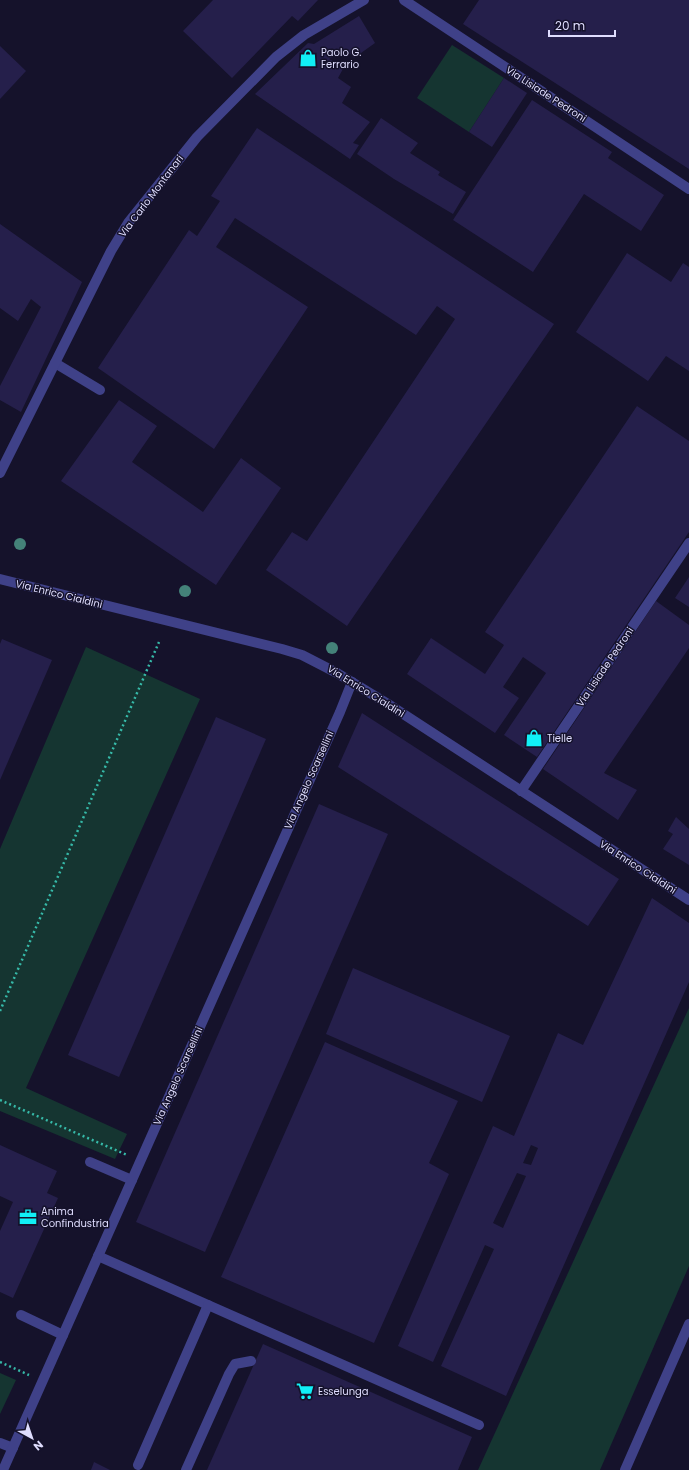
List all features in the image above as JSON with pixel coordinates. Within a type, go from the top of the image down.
[{"type":"street","name":"Via Carlo Montanari","points":[[0,473],[111,251],[128,223],[197,137],[276,57],[304,35],[364,0]]},
{"type":"street","name":"Via Lisiade Pedroni","points":[[404,0],[689,189]]},
{"type":"street","points":[[55,363],[100,390]]},
{"type":"street","name":"Via Lisiade Pedroni","points":[[521,791],[689,543]]},
{"type":"street","name":"Via Enrico Cialdini","points":[[0,580],[282,649],[320,663],[352,682],[689,900]]},
{"type":"street","name":"Via Angelo Scarsellini","points":[[3,1470],[352,682]]},
{"type":"street","points":[[90,1162],[132,1180]]},
{"type":"street","points":[[98,1256],[479,1425]]},
{"type":"street","points":[[138,1465],[208,1305]]},
{"type":"street","points":[[21,1315],[63,1335]]},
{"type":"street","points":[[625,1470],[689,1324]]},
{"type":"street","points":[[186,1470],[229,1374],[236,1364],[251,1361]]},
{"type":"street","points":[[0,1442],[13,1448]]},
{"type":"path","points":[[0,1011],[159,642]]},
{"type":"path","points":[[0,1100],[140,1161]]},
{"type":"path","points":[[0,1362],[42,1381]]},
{"type":"green space","points":[[452,45],[504,78],[469,132],[417,98]]},
{"type":"green space","points":[[86,647],[200,699],[26,1088],[127,1134],[115,1159],[0,1111],[0,849]]},
{"type":"green space","points":[[689,1008],[689,1266],[600,1470],[478,1470]]},
{"type":"green space","points":[[0,1373],[16,1380],[0,1414]]},
{"type":"building","points":[[213,0],[318,0],[298,21],[292,16],[232,78],[183,31]]},
{"type":"building","points":[[479,0],[689,0],[689,169],[463,24]]},
{"type":"building","points":[[359,16],[375,43],[354,58],[346,49],[329,59],[344,67],[338,78],[351,87],[342,103],[370,122],[353,143],[359,145],[350,159],[255,94],[308,43],[314,44]]},
{"type":"building","points":[[0,46],[26,71],[0,99]]},
{"type":"building","points":[[504,78],[527,93],[492,147],[469,132]]},
{"type":"building","points":[[532,100],[612,152],[608,158],[664,195],[641,231],[584,194],[533,272],[453,220]]},
{"type":"building","points":[[381,118],[418,143],[410,153],[440,172],[438,175],[466,192],[453,214],[394,179],[357,154]]},
{"type":"building","points":[[257,128],[554,324],[347,626],[266,570],[292,532],[307,541],[455,319],[437,306],[416,335],[235,218],[216,247],[308,307],[214,449],[98,368],[189,230],[197,236],[220,201],[211,196]]},
{"type":"building","points":[[0,224],[82,282],[21,412],[0,400],[0,386],[41,307],[31,299],[18,321],[0,308]]},
{"type":"building","points":[[627,253],[671,282],[683,263],[689,267],[689,371],[666,356],[648,381],[576,332]]},
{"type":"building","points":[[119,400],[157,426],[132,462],[203,512],[241,458],[281,488],[216,585],[61,481]]},
{"type":"building","points":[[637,406],[689,441],[689,532],[537,757],[504,735],[546,673],[523,657],[503,687],[519,698],[495,733],[407,674],[431,638],[485,674],[504,645],[485,632]]},
{"type":"building","points":[[689,577],[689,607],[675,598]]},
{"type":"building","points":[[656,601],[689,625],[689,648],[604,773],[637,790],[618,820],[543,769]]},
{"type":"building","points":[[2,639],[52,660],[0,780],[0,644]]},
{"type":"building","points":[[362,713],[619,879],[588,926],[338,767]]},
{"type":"building","points":[[216,717],[266,739],[119,1077],[68,1055]]},
{"type":"building","points":[[319,804],[388,834],[205,1252],[136,1222]]},
{"type":"building","points":[[676,817],[689,829],[689,865],[663,849],[673,834],[668,831]]},
{"type":"building","points":[[652,898],[689,923],[689,982],[506,1396],[441,1366],[494,1249],[485,1245],[433,1362],[398,1346],[493,1126],[514,1136],[558,1033],[583,1045]],"holes":[[[531,1145],[538,1148],[531,1165],[523,1163]],[[517,1173],[526,1176],[503,1228],[493,1223]]]},
{"type":"building","points":[[353,968],[510,1036],[482,1102],[326,1034]]},
{"type":"building","points":[[325,1042],[458,1101],[429,1163],[449,1174],[374,1343],[221,1277]]},
{"type":"building","name":"Anima Confindustria","points":[[0,1145],[57,1171],[47,1193],[58,1198],[13,1298],[0,1292],[0,1231],[13,1202],[0,1196]]},
{"type":"building","name":"Esselunga","points":[[263,1344],[472,1437],[458,1470],[207,1470]]},
{"type":"building","points":[[94,1462],[110,1470],[91,1470]]},
{"type":"place","name":"Paolo G. Ferrario","points":[[308,58]]},
{"type":"place","name":"Tielle","points":[[534,738]]},
{"type":"place","name":"Anima Confindustria","points":[[28,1217]]},
{"type":"place","name":"Esselunga","points":[[305,1391]]}]
